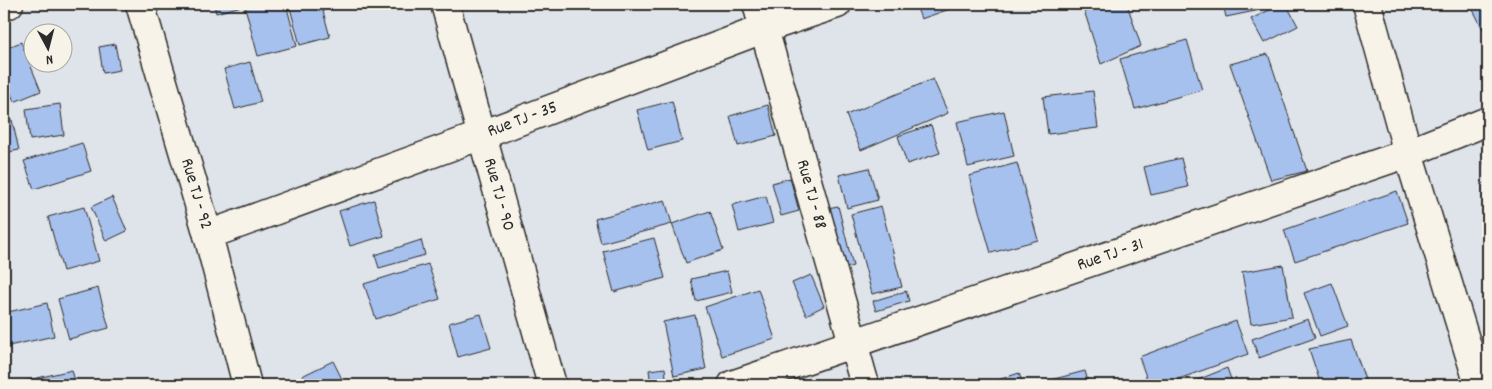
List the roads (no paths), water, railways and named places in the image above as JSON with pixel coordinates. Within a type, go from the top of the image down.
[{"type":"street","points":[[4,5],[9,4]]},
{"type":"street","name":"Rue TJ - 92","points":[[140,4],[208,235],[247,385]]},
{"type":"street","name":"Rue TJ - 90","points":[[445,4],[552,385]]},
{"type":"street","name":"Rue TJ - 35","points":[[208,235],[482,136],[760,16],[836,4]]},
{"type":"street","points":[[1367,4],[1408,153],[1479,385]]},
{"type":"street","name":"Rue TJ - 88","points":[[760,16],[865,385]]},
{"type":"street","name":"Rue TJ - 31","points":[[732,385],[1408,153],[1488,121]]}]
